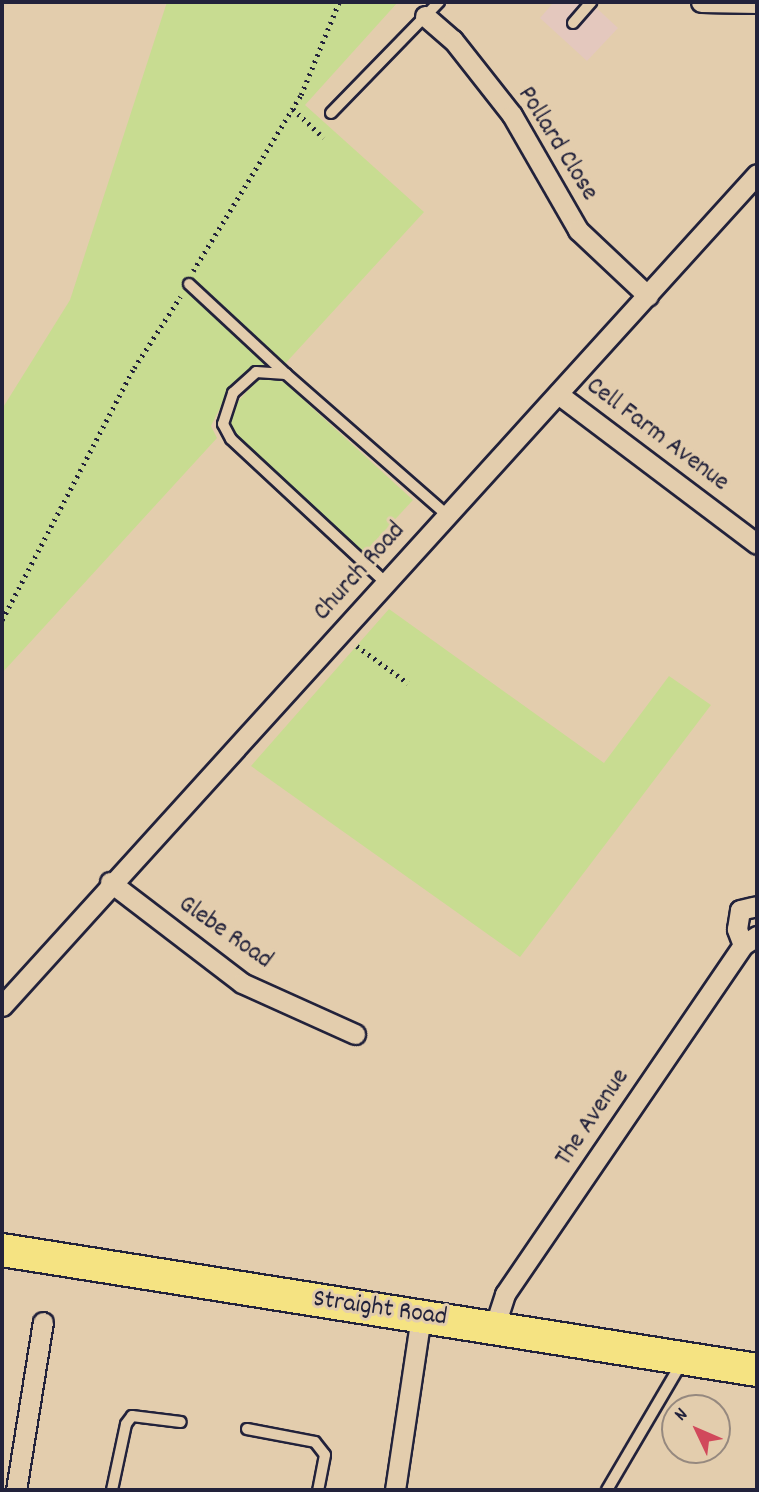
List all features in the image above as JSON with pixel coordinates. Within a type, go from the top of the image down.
[{"type":"main road","name":"Straight Road","points":[[2,1250],[421,1317],[495,1325],[757,1370]]},
{"type":"street","points":[[701,2],[757,3]]},
{"type":"street","name":"Pollard Close","points":[[425,16],[453,40],[512,115],[578,230],[649,296]]},
{"type":"street","name":"Church Road","points":[[2,1006],[110,882],[649,296],[757,174]]},
{"type":"street","name":"Cell Farm Avenue","points":[[558,394],[757,544]]},
{"type":"street","name":"Glebe Road","points":[[110,882],[242,983],[355,1034]]},
{"type":"street","name":"The Avenue","points":[[495,1325],[505,1294],[750,941],[737,929],[740,910],[757,906]]},
{"type":"street","points":[[395,1490],[421,1317]]},
{"type":"street","points":[[16,1490],[43,1322]]},
{"type":"lane","points":[[331,113],[439,2]]},
{"type":"lane","points":[[573,23],[591,2]]},
{"type":"lane","points":[[188,284],[447,515]]},
{"type":"lane","points":[[286,374],[271,370],[247,378],[224,408],[223,424],[242,451],[386,582]]},
{"type":"lane","points":[[607,1490],[684,1358]]},
{"type":"lane","points":[[112,1490],[125,1424],[132,1416],[181,1422]]},
{"type":"lane","points":[[247,1429],[315,1442],[325,1455],[318,1490]]},
{"type":"path","points":[[2,620],[134,368],[293,109],[339,2]]},
{"type":"path","points":[[293,109],[324,138]]},
{"type":"path","points":[[339,633],[408,683]]},
{"type":"shaded area","points":[[554,2],[590,2],[618,28],[587,61],[540,18]]},
{"type":"green space","points":[[167,2],[398,2],[305,105],[424,212],[283,366],[270,362],[229,390],[211,426],[217,438],[2,673],[2,409],[70,300]]},
{"type":"green space","points":[[260,377],[284,382],[413,500],[362,555],[230,431],[231,409]]},
{"type":"green space","points":[[389,609],[604,763],[669,676],[711,705],[520,957],[251,766]]}]
